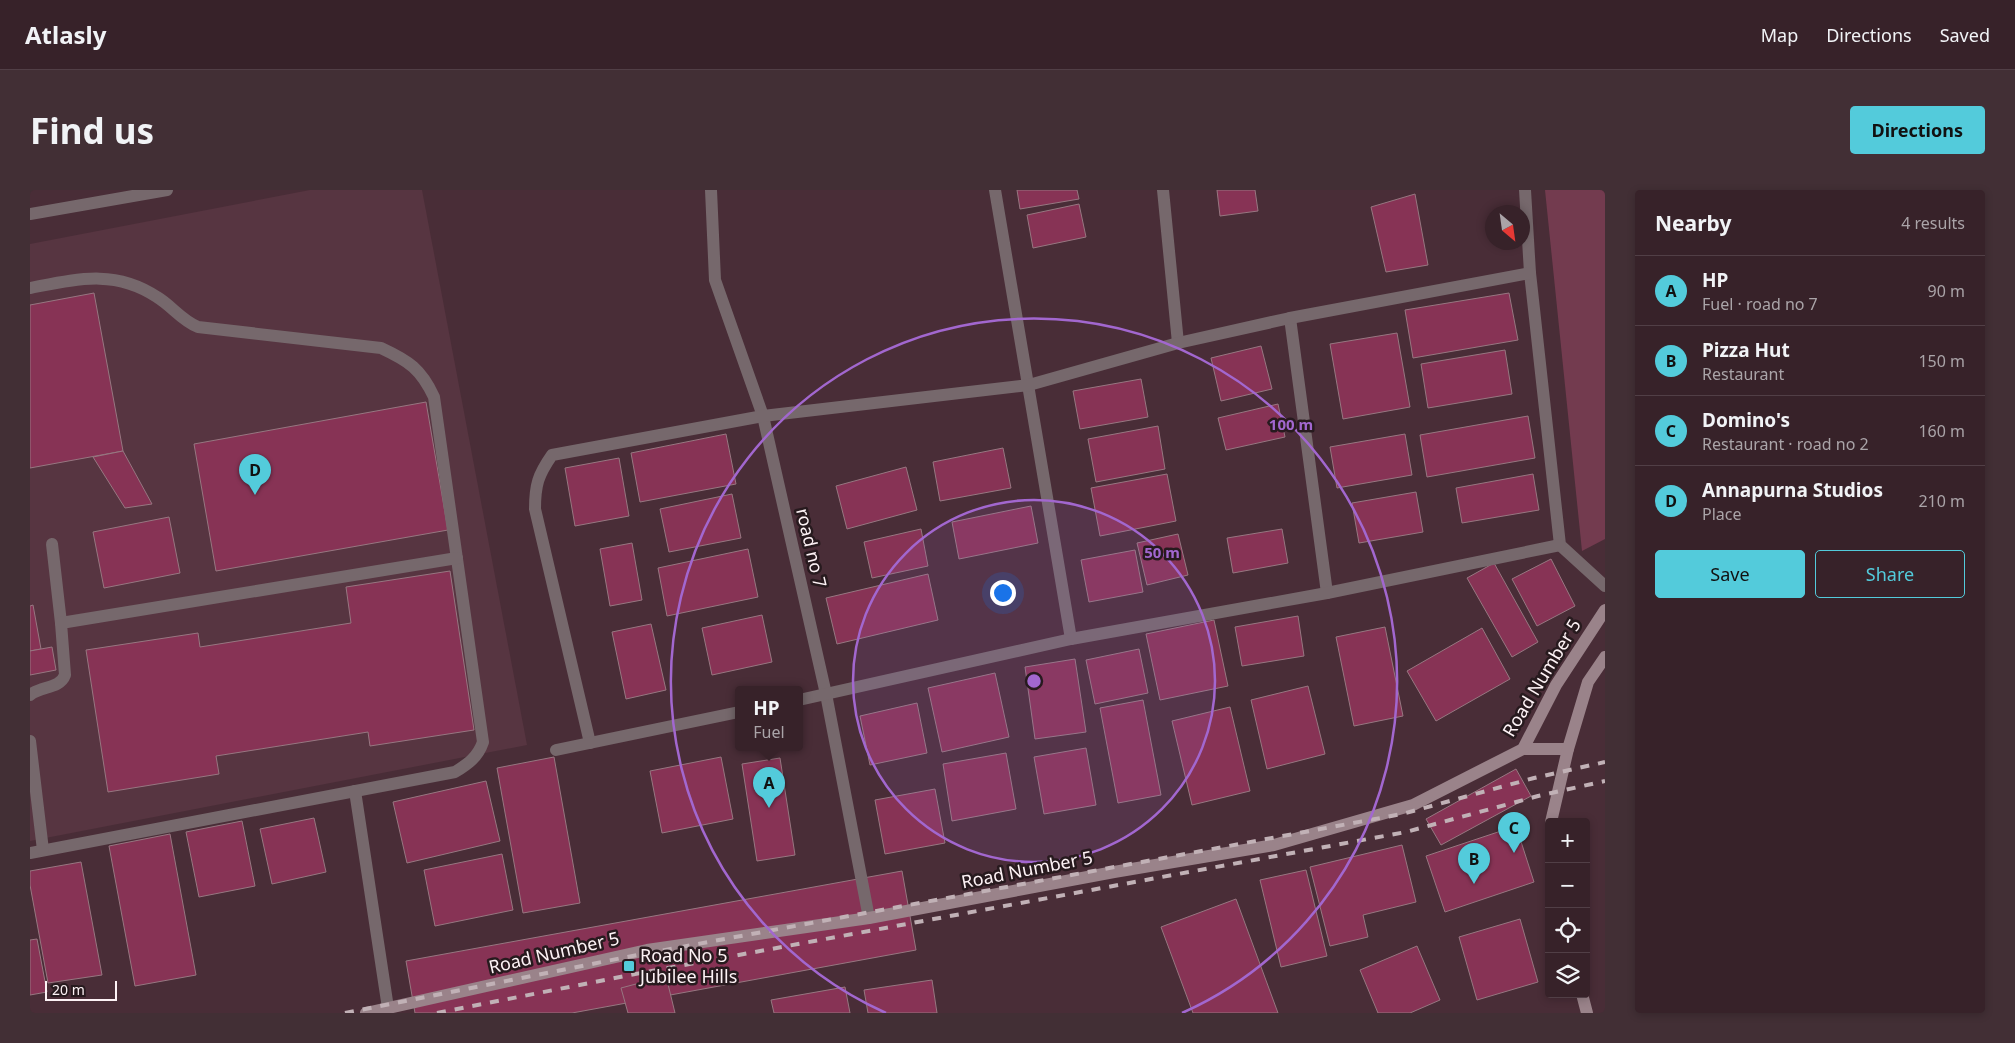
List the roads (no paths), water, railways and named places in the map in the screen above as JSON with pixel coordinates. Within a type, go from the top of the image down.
[{"type":"main road","name":"Road Number 5","points":[[366,1013],[647,950],[869,918],[1114,872],[1274,845],[1413,804],[1523,749],[1556,685],[1605,610]]},
{"type":"main road","points":[[1552,818],[1568,748],[1588,682],[1605,657]]},
{"type":"main road","points":[[1523,749],[1568,748]]},
{"type":"main road","points":[[1583,998],[1587,1013]]},
{"type":"street","points":[[30,214],[167,190]]},
{"type":"street","name":"road no 7","points":[[711,190],[715,280],[763,416],[826,694],[869,918]]},
{"type":"street","points":[[995,190],[1071,638]]},
{"type":"street","points":[[1163,190],[1178,343]]},
{"type":"street","points":[[1525,190],[1530,273],[1560,544],[1605,586]]},
{"type":"street","points":[[590,743],[535,509],[535,493],[540,472],[552,455],[763,416],[1029,385],[1178,343],[1290,318],[1530,273]]},
{"type":"street","points":[[30,288],[80,278],[112,278],[132,283],[158,297],[185,321],[198,327],[381,348],[399,356],[414,366],[426,379],[434,397],[483,742],[475,759],[455,772],[36,851],[30,742]]},
{"type":"street","points":[[1290,318],[1327,593]]},
{"type":"street","points":[[30,695],[37,690],[58,684],[65,675],[52,544]]},
{"type":"street","points":[[803,699],[1071,638],[1327,593],[1560,544]]},
{"type":"street","points":[[61,624],[457,558]]},
{"type":"street","points":[[556,750],[735,713]]},
{"type":"street","points":[[355,791],[388,1008]]},
{"type":"railway","points":[[345,1013],[627,957],[1402,814],[1534,778],[1605,762]]},
{"type":"railway","points":[[437,1013],[630,975],[1406,832],[1538,796],[1605,781]]},
{"type":"place","name":"Annapurna Studios","points":[[255,495]]},
{"type":"place","name":"HP","points":[[769,808]]},
{"type":"place","name":"Domino's","points":[[1514,853]]},
{"type":"place","name":"Pizza Hut","points":[[1474,884]]},
{"type":"place","name":"Road No 5 Jubilee Hills","points":[[629,966]]}]
